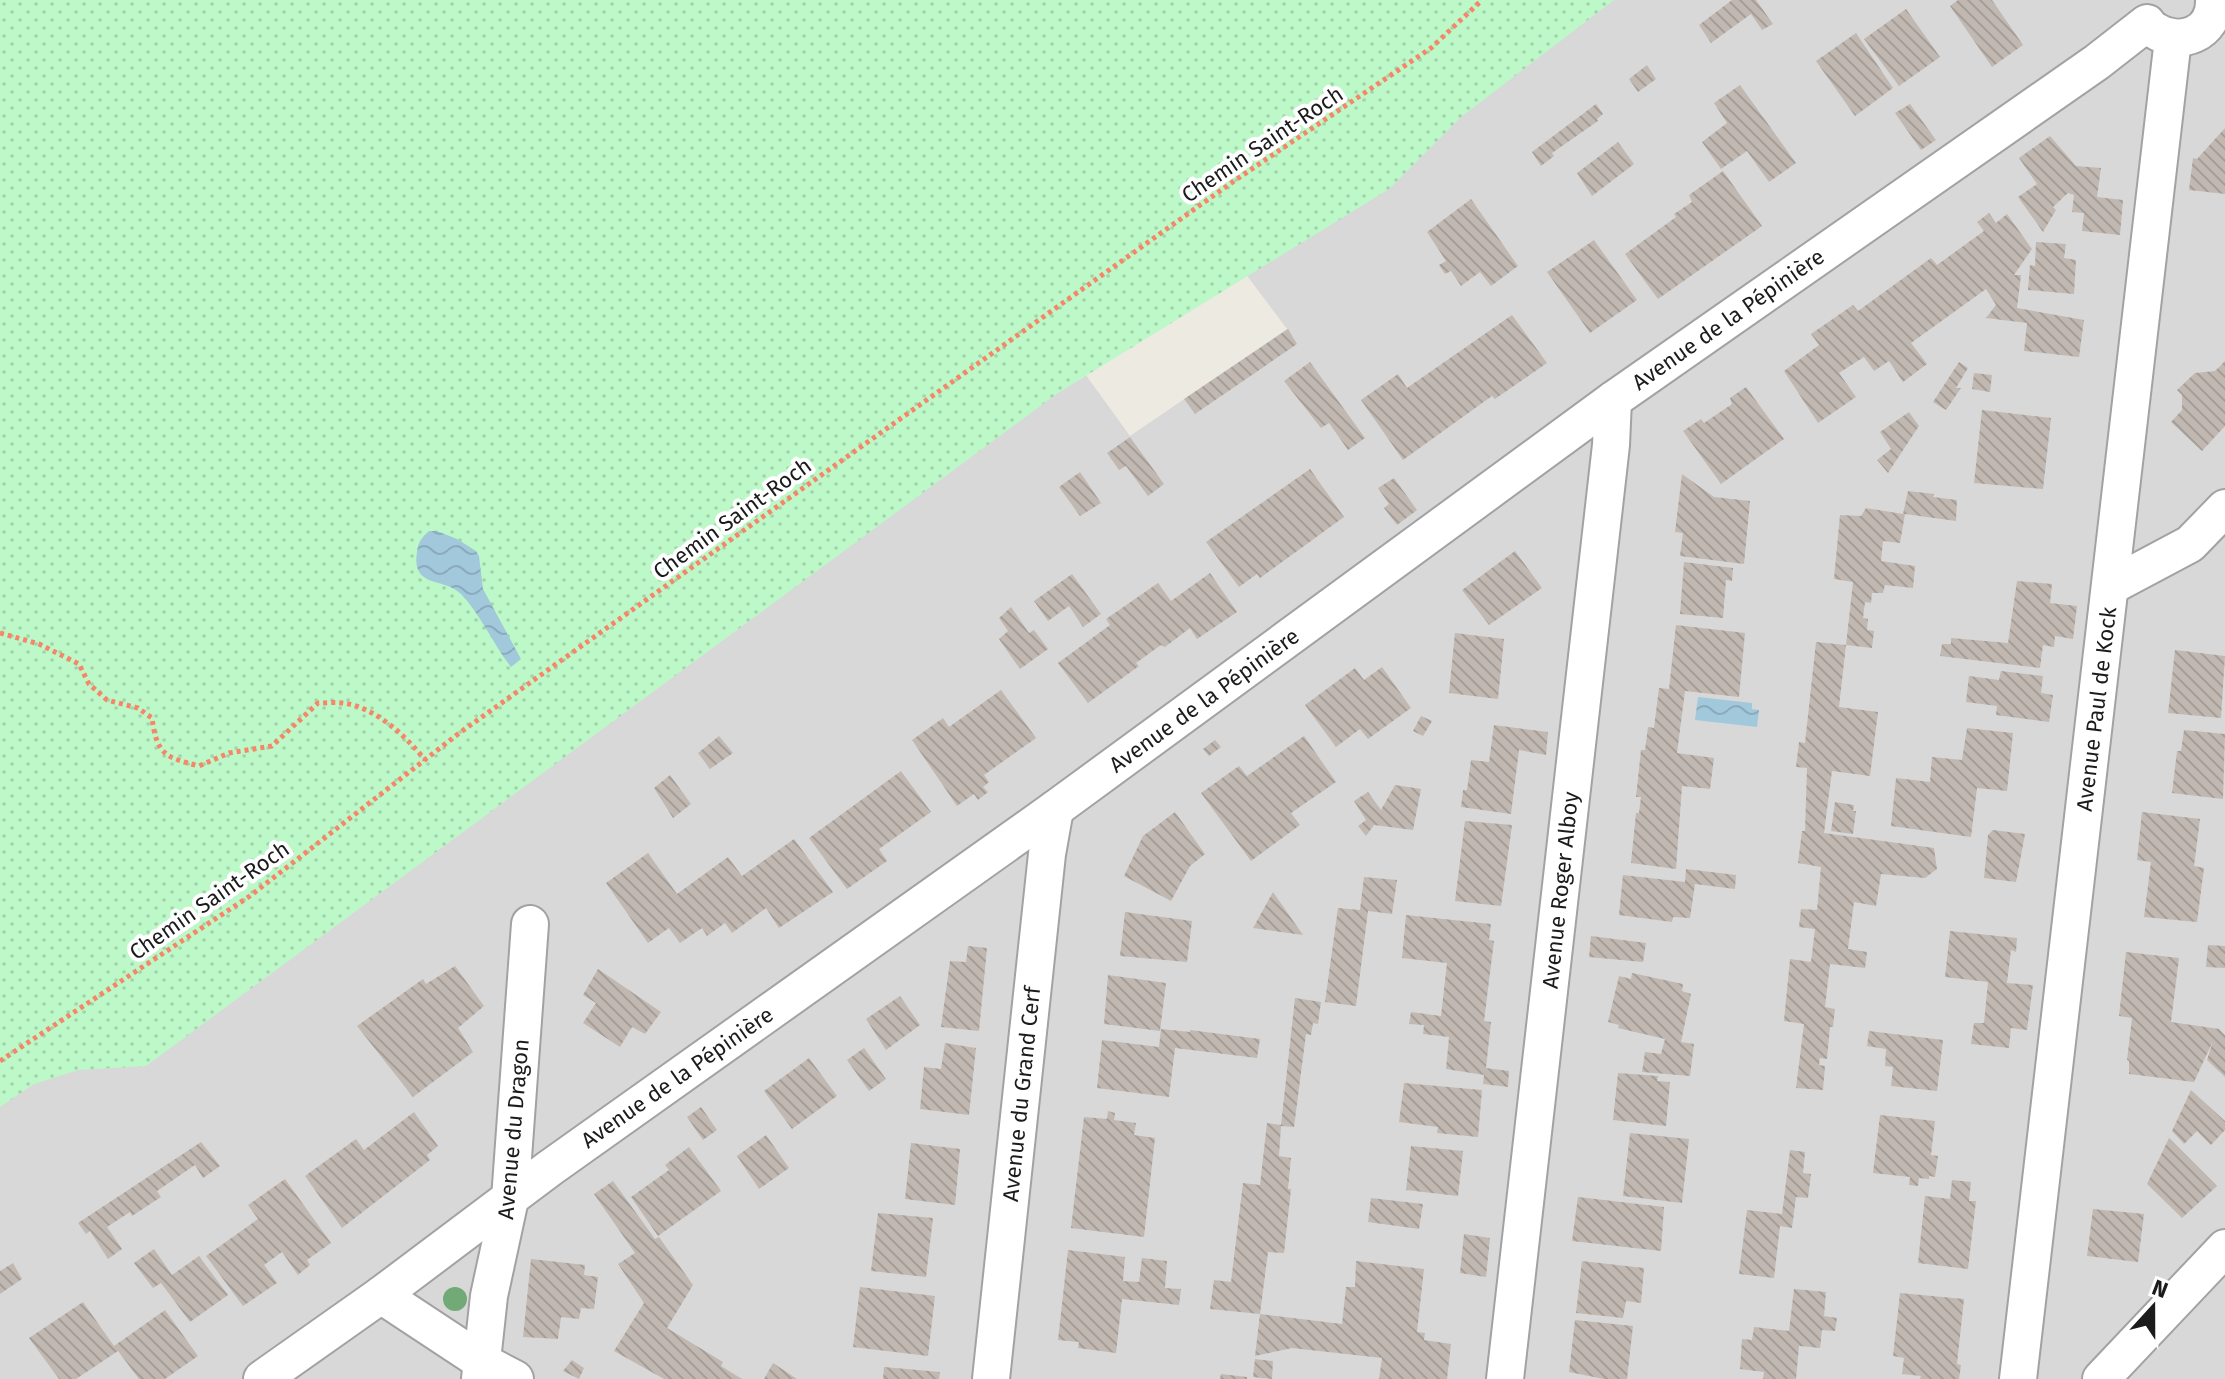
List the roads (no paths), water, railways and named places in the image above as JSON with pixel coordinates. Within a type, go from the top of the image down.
[{"type":"street","name":"Avenue de la Pépinière","points":[[262,1379],[576,1150],[1055,809],[1613,400],[2084,71],[2184,22]]},
{"type":"street","name":"Avenue Paul de Kock","points":[[2018,1379],[2111,586],[2184,22]]},
{"type":"street","name":"Avenue Roger Alboy","points":[[1505,1379],[1611,445],[1613,400]]},
{"type":"street","points":[[2111,586],[2190,544],[2225,508]]},
{"type":"street","name":"Avenue du Grand Cerf","points":[[991,1379],[1047,854],[1055,809]]},
{"type":"street","name":"Avenue du Dragon","points":[[480,1370],[489,1296],[510,1199],[530,924]]},
{"type":"street","points":[[2101,1379],[2225,1248]]},
{"type":"street","points":[[381,1295],[480,1370],[515,1379]]},
{"type":"water","points":[[429,531],[457,539],[476,551],[483,589],[521,659],[511,667],[461,594],[419,572],[418,548]]},
{"type":"water","points":[[1698,697],[1752,703],[1752,709],[1759,710],[1757,727],[1695,720]]}]
